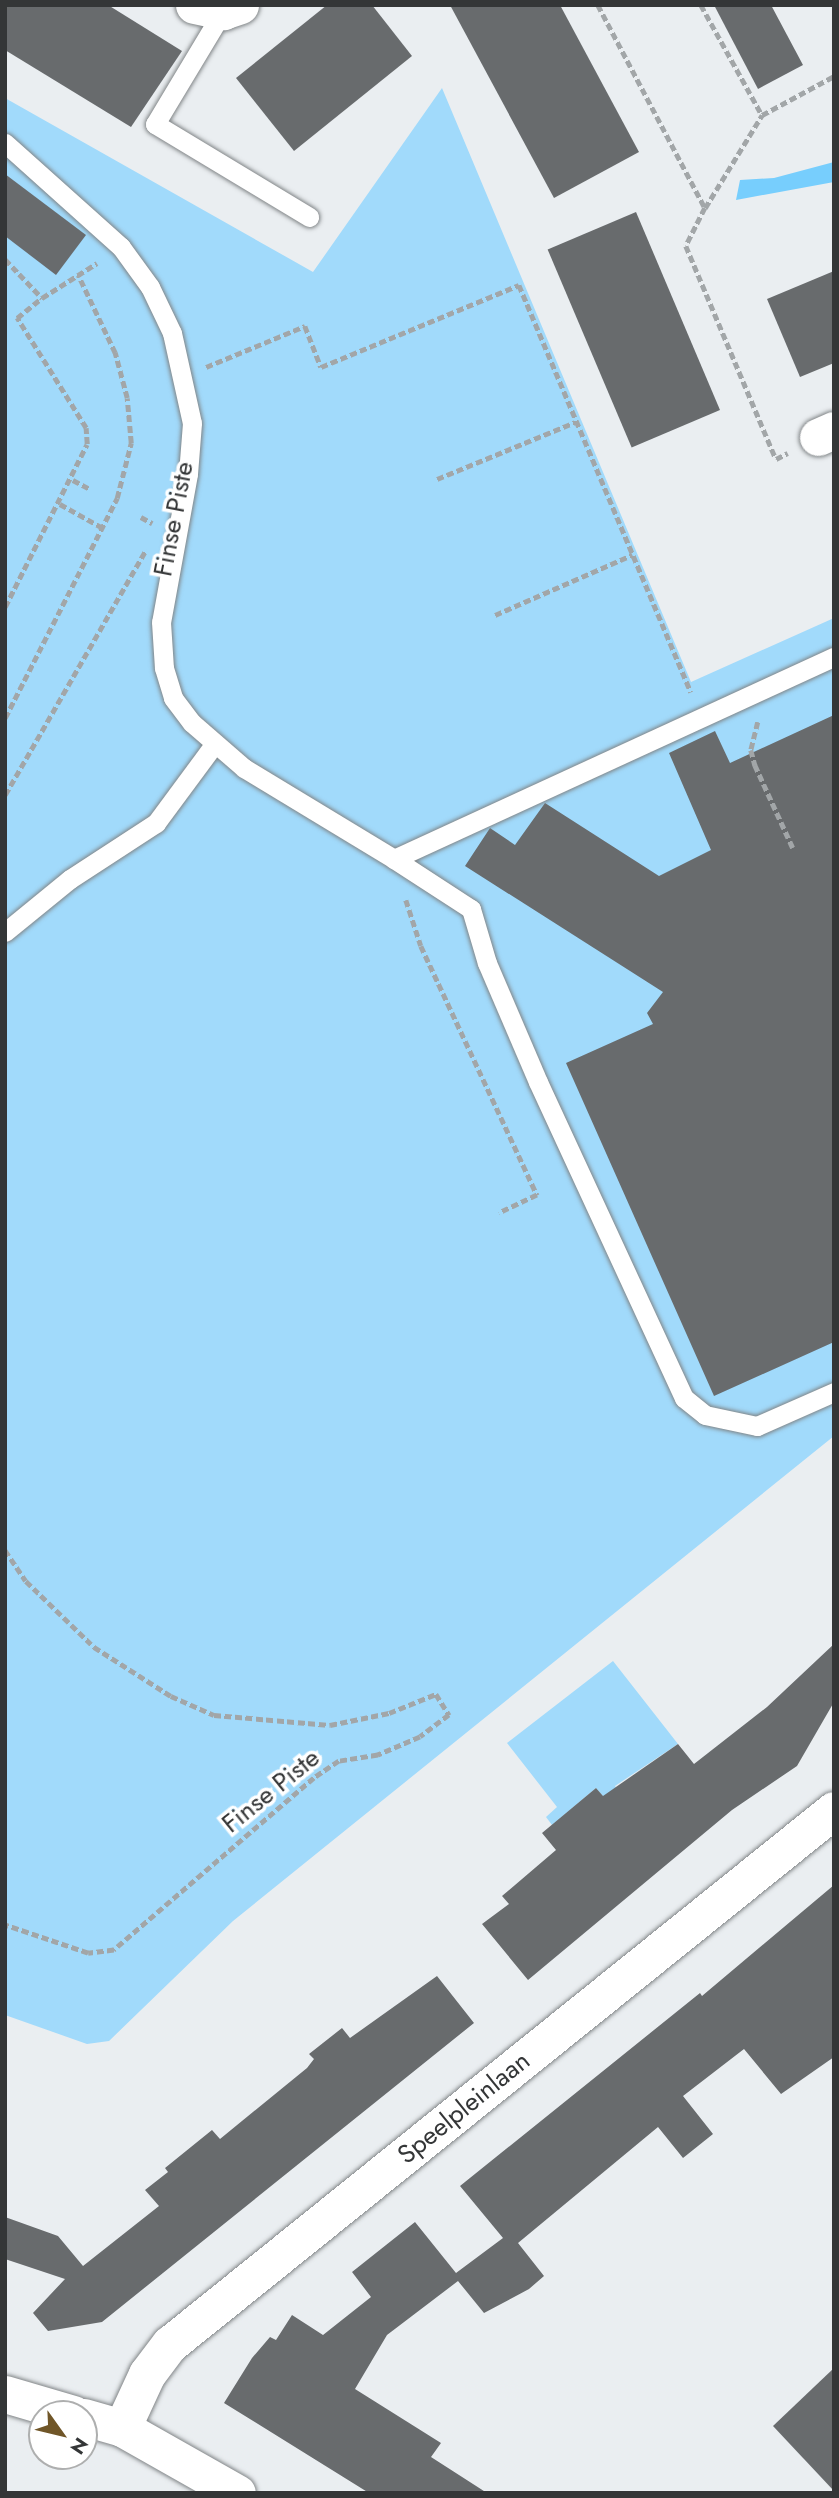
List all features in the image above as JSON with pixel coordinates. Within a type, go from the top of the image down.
[{"type":"street","name":"Speelpleinlaan","points":[[122,2428],[146,2374],[170,2344],[834,1810]]},
{"type":"street","points":[[5,2394],[28,2401]]},
{"type":"street","points":[[98,2421],[122,2428],[237,2493]]},
{"type":"lane","points":[[219,7],[155,124],[309,217]]},
{"type":"lane","points":[[5,143],[121,247],[150,287],[185,376],[192,423],[189,461],[161,622],[164,668],[173,698],[213,746],[471,909],[486,963],[684,1398],[705,1415],[757,1426],[834,1392]]},
{"type":"lane","points":[[394,859],[834,657]]},
{"type":"lane","points":[[5,932],[70,879],[156,823],[213,746]]},
{"type":"path","points":[[598,5],[705,208]]},
{"type":"path","points":[[701,5],[762,115]]},
{"type":"path","points":[[826,433],[776,459],[686,246],[705,208],[762,115],[834,76]]},
{"type":"path","points":[[5,607],[73,480],[87,444],[86,428],[17,318],[42,298],[121,247]]},
{"type":"path","points":[[5,259],[42,298]]},
{"type":"path","points":[[5,718],[103,528],[131,443],[127,398],[115,353],[78,275]]},
{"type":"path","points":[[197,359],[200,369],[304,326],[321,367],[519,285],[702,716]]},
{"type":"path","points":[[437,479],[575,422]]},
{"type":"path","points":[[73,480],[90,489]]},
{"type":"path","points":[[60,504],[103,528]]},
{"type":"path","points":[[5,795],[143,552],[174,535]]},
{"type":"path","points":[[495,615],[632,555]]},
{"type":"path","points":[[765,712],[753,733],[755,765],[793,848]]},
{"type":"path","points":[[394,859],[421,946],[537,1195],[499,1213]]},
{"type":"path","name":"Finse Piste","points":[[5,1550],[26,1581],[94,1647],[171,1696],[214,1715],[331,1725],[389,1713],[436,1694],[449,1715],[419,1737],[378,1755],[339,1761],[314,1778],[114,1950],[88,1953],[5,1925]]},
{"type":"shaded area","points":[[442,88],[691,682],[834,618],[834,1436],[233,1921],[109,2041],[87,2044],[5,2015],[5,98],[313,272]]},
{"type":"shaded area","points":[[834,162],[834,182],[736,200],[740,180],[774,178]]},
{"type":"shaded area","points":[[613,1661],[678,1744],[615,1786],[619,1793],[608,1802],[596,1788],[552,1825],[546,1817],[557,1807],[507,1743]]},
{"type":"building","points":[[5,5],[108,5],[182,51],[131,127],[5,50]]},
{"type":"building","points":[[327,5],[372,5],[412,56],[294,151],[236,78]]},
{"type":"building","points":[[450,5],[560,5],[639,152],[554,198]]},
{"type":"building","points":[[714,5],[771,5],[803,65],[758,89]]},
{"type":"building","points":[[5,174],[86,235],[56,275],[5,236]]},
{"type":"building","points":[[636,212],[720,410],[632,447],[548,250]]},
{"type":"building","points":[[834,271],[834,363],[800,377],[767,299]]},
{"type":"building","points":[[834,715],[834,1342],[714,1396],[566,1063],[653,1024],[647,1013],[663,992],[465,866],[490,828],[515,845],[545,803],[659,876],[711,850],[669,753],[715,731],[730,763]]},
{"type":"building","points":[[834,1644],[834,1702],[797,1766],[732,1810],[528,1980],[482,1924],[509,1904],[502,1896],[556,1850],[542,1833],[596,1788],[603,1796],[678,1744],[694,1764],[767,1707]]},
{"type":"building","points":[[834,1885],[834,2057],[781,2094],[744,2049],[683,2096],[713,2134],[683,2158],[658,2127],[518,2243],[544,2276],[529,2289],[484,2313],[458,2281],[387,2335],[355,2389],[441,2443],[431,2457],[487,2493],[369,2493],[224,2403],[252,2358],[270,2337],[276,2340],[292,2315],[323,2335],[371,2297],[352,2272],[415,2222],[456,2273],[503,2238],[460,2186],[700,1993],[702,1996]]},
{"type":"building","points":[[437,1976],[474,2023],[102,2322],[48,2331],[33,2313],[65,2279],[5,2259],[5,2217],[58,2236],[83,2266],[159,2206],[145,2190],[168,2172],[165,2168],[212,2130],[220,2139],[307,2068],[314,2059],[309,2054],[342,2028],[350,2038]]},
{"type":"building","points":[[834,2368],[834,2491],[773,2426]]}]
